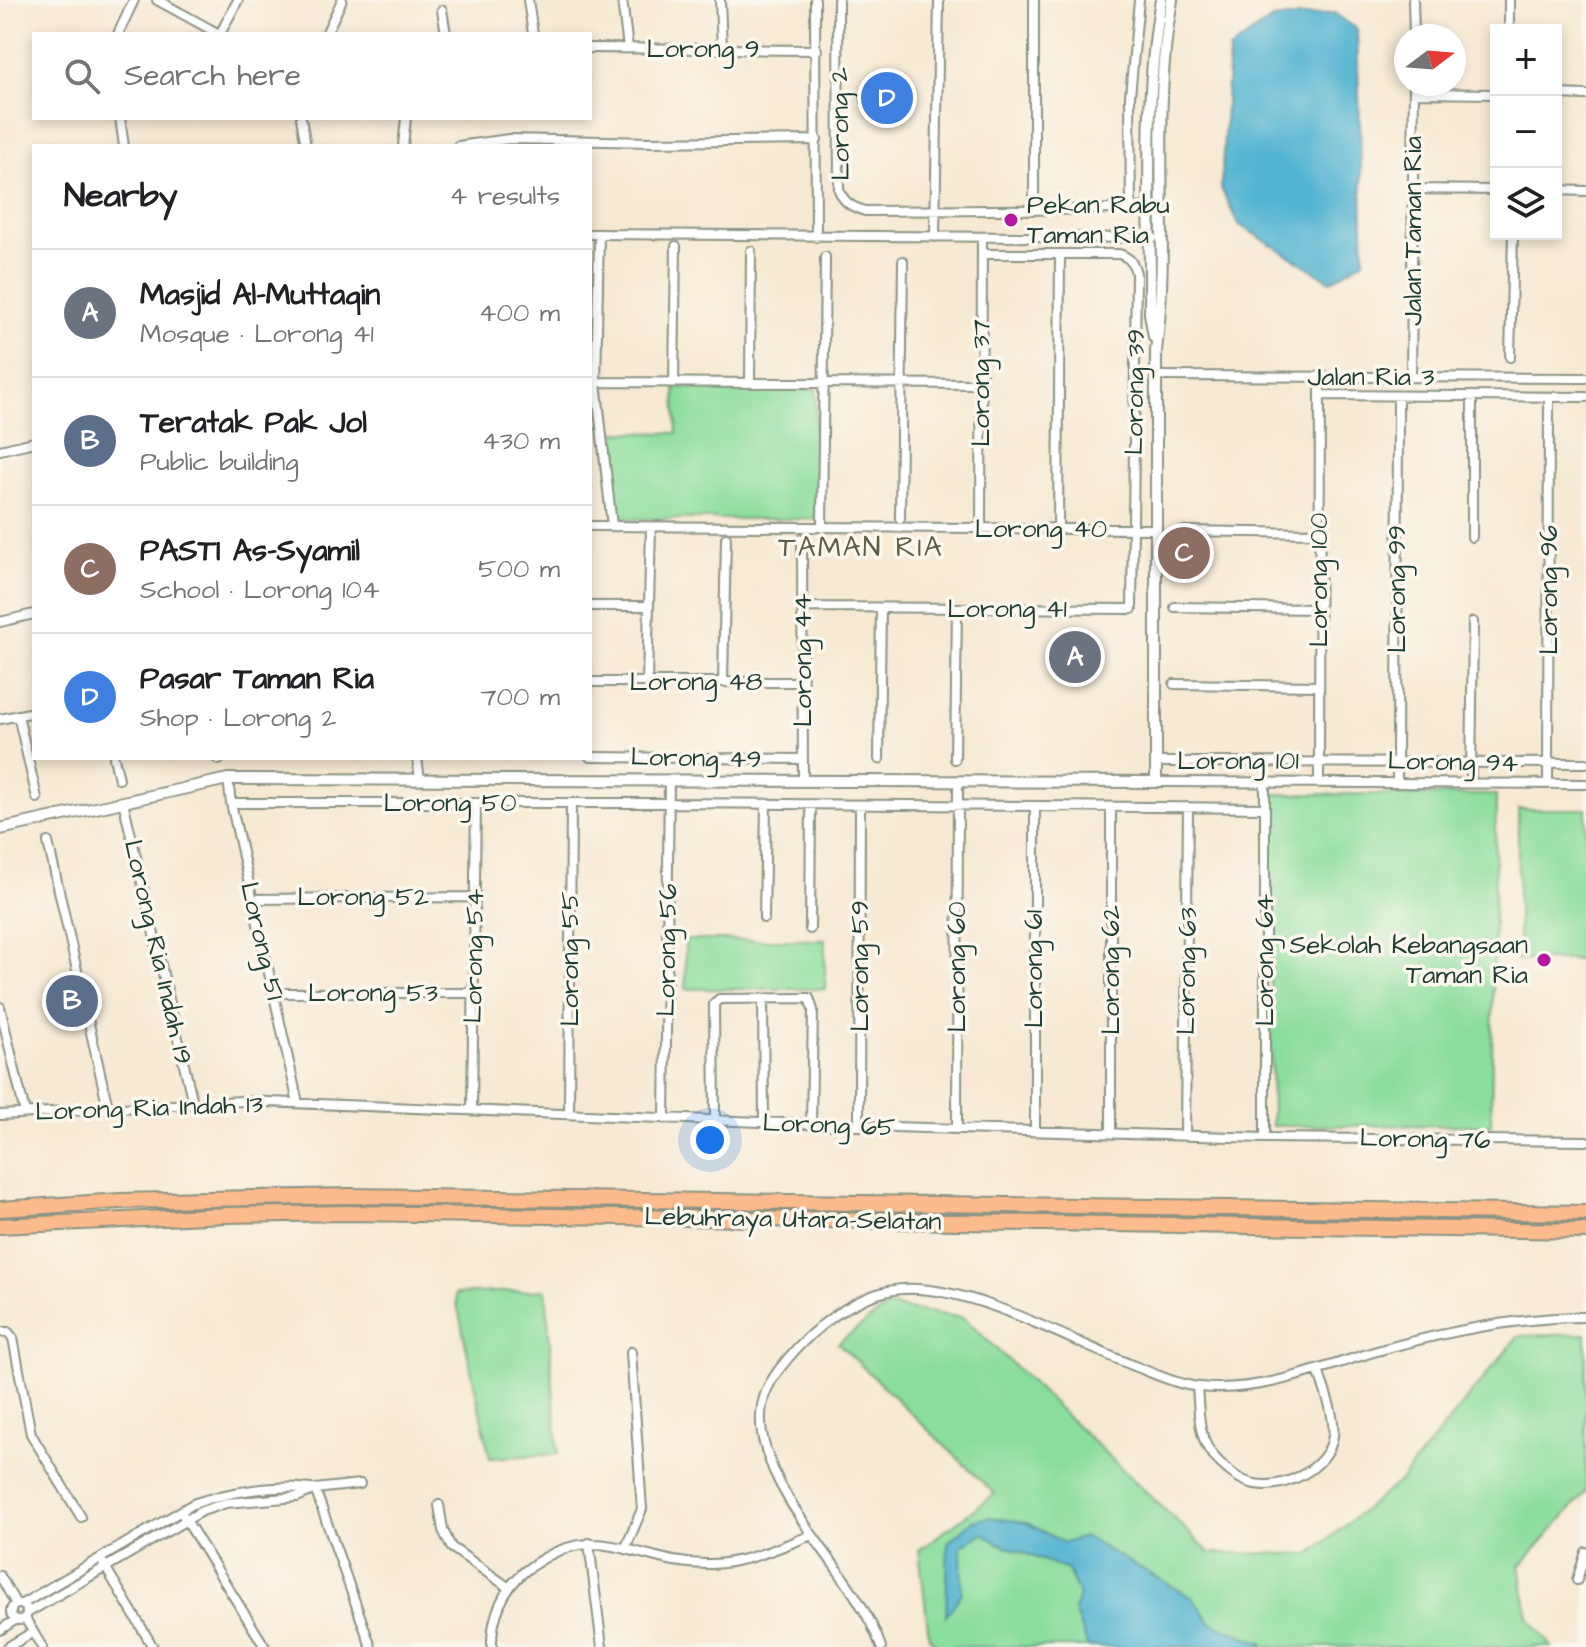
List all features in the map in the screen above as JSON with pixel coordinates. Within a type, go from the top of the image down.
[{"type":"highway","name":"Lebuhraya Utara–Selatan","points":[[0,1209],[134,1200],[348,1196],[1586,1213]]},
{"type":"highway","name":"Lebuhraya Utara–Selatan","points":[[0,1226],[196,1216],[362,1213],[1586,1231]]},
{"type":"street","points":[[119,32],[134,0]]},
{"type":"street","points":[[157,0],[216,32]]},
{"type":"street","points":[[221,32],[238,0]]},
{"type":"street","points":[[327,32],[342,0]]},
{"type":"street","points":[[528,0],[533,32]]},
{"type":"street","points":[[622,0],[628,48]]},
{"type":"street","points":[[720,0],[722,49]]},
{"type":"street","points":[[815,0],[816,237]]},
{"type":"street","name":"Lorong 2","points":[[838,0],[838,142],[842,197],[852,207],[865,211],[935,210]]},
{"type":"street","points":[[935,237],[939,0]]},
{"type":"street","points":[[1034,0],[1034,209]]},
{"type":"street","points":[[1131,209],[1130,96],[1139,0]]},
{"type":"street","points":[[1156,238],[1151,206],[1152,72],[1161,0]]},
{"type":"street","points":[[1156,782],[1156,351],[1150,313],[1163,74],[1172,0]]},
{"type":"street","points":[[1413,0],[1414,24]]},
{"type":"street","points":[[1509,0],[1509,24]]},
{"type":"street","points":[[442,10],[446,32]]},
{"type":"street","name":"Lorong 9","points":[[592,48],[817,50]]},
{"type":"street","points":[[1466,92],[1490,94]]},
{"type":"street","points":[[1562,94],[1586,95]]},
{"type":"street","name":"Jalan Taman Ria","points":[[1411,377],[1414,96]]},
{"type":"street","points":[[120,120],[124,144]]},
{"type":"street","points":[[301,120],[306,144]]},
{"type":"street","points":[[403,144],[406,120]]},
{"type":"street","points":[[473,144],[509,139],[652,142],[817,140]]},
{"type":"street","points":[[1413,189],[1490,190]]},
{"type":"street","points":[[1562,190],[1586,191]]},
{"type":"street","points":[[935,210],[1131,209],[1151,206]]},
{"type":"street","points":[[612,526],[596,382],[594,234],[1156,238]]},
{"type":"street","name":"Lorong 37","points":[[981,529],[982,237]]},
{"type":"street","points":[[1510,357],[1513,240]]},
{"type":"street","points":[[674,383],[676,246]]},
{"type":"street","points":[[750,383],[751,251]]},
{"type":"street","points":[[982,254],[1060,255],[1058,529]]},
{"type":"street","name":"Lorong 39","points":[[1060,255],[1119,254],[1128,257],[1136,273],[1133,529]]},
{"type":"street","points":[[822,528],[825,257]]},
{"type":"street","points":[[900,518],[903,261]]},
{"type":"street","name":"Jalan Ria 3","points":[[1156,376],[1586,378]]},
{"type":"street","name":"Lorong 100","points":[[1319,782],[1320,377]]},
{"type":"street","points":[[596,382],[982,384]]},
{"type":"street","points":[[1320,395],[1586,397]]},
{"type":"street","name":"Lorong 99","points":[[1397,783],[1398,396]]},
{"type":"street","points":[[1472,396],[1472,537]]},
{"type":"street","name":"Lorong 96","points":[[1548,784],[1549,397]]},
{"type":"street","points":[[0,450],[32,442]]},
{"type":"street","name":"Lorong 40","points":[[592,526],[1156,529]]},
{"type":"street","points":[[647,682],[651,527]]},
{"type":"street","name":"Lorong 41","points":[[802,607],[1132,609],[1133,529]]},
{"type":"street","points":[[1176,534],[1184,531],[1320,533]]},
{"type":"street","points":[[723,682],[726,538]]},
{"type":"street","name":"Lorong 44","points":[[802,539],[803,780]]},
{"type":"street","points":[[592,606],[649,606]]},
{"type":"street","points":[[1175,607],[1319,609]]},
{"type":"street","points":[[879,759],[881,608]]},
{"type":"street","points":[[955,759],[957,608]]},
{"type":"street","points":[[0,622],[32,614]]},
{"type":"street","points":[[1471,783],[1473,622]]},
{"type":"street","name":"Lorong 48","points":[[592,682],[803,682]]},
{"type":"street","points":[[1174,684],[1319,686]]},
{"type":"street","points":[[0,719],[32,712]]},
{"type":"street","points":[[18,715],[37,798]]},
{"type":"street","name":"Lorong 49","points":[[592,757],[803,759]]},
{"type":"street","points":[[114,760],[119,779]]},
{"type":"street","points":[[417,760],[420,779]]},
{"type":"street","name":"Lorong 94","points":[[1319,760],[1586,763]]},
{"type":"street","name":"Lorong 101","points":[[1156,762],[1319,760]]},
{"type":"street","points":[[0,829],[228,779],[1586,784]]},
{"type":"street","name":"Lorong 51","points":[[228,779],[298,1103]]},
{"type":"street","name":"Lorong 56","points":[[665,1119],[669,781]]},
{"type":"street","name":"Lorong 60","points":[[957,1129],[958,782]]},
{"type":"street","name":"Lorong 64","points":[[1265,782],[1265,1138]]},
{"type":"street","name":"Lorong Ria Indah 19","points":[[123,801],[193,1103]]},
{"type":"street","name":"Lorong 50","points":[[231,803],[1265,808]]},
{"type":"street","name":"Lorong 54","points":[[472,1110],[476,803]]},
{"type":"street","name":"Lorong 55","points":[[569,1114],[571,803]]},
{"type":"street","points":[[764,918],[766,804]]},
{"type":"street","points":[[810,929],[811,804]]},
{"type":"street","name":"Lorong 59","points":[[859,1126],[860,805]]},
{"type":"street","name":"Lorong 61","points":[[1035,806],[1035,1131]]},
{"type":"street","name":"Lorong 62","points":[[1111,807],[1111,1133]]},
{"type":"street","name":"Lorong 63","points":[[1185,1136],[1188,807]]},
{"type":"street","points":[[48,842],[108,1108]]},
{"type":"street","name":"Lorong 52","points":[[252,899],[475,897]]},
{"type":"street","name":"Lorong 53","points":[[273,993],[473,993]]},
{"type":"street","points":[[715,1121],[714,1004],[719,999],[809,998],[813,1005],[811,1125]]},
{"type":"street","points":[[763,999],[764,1123]]},
{"type":"street","points":[[0,1007],[25,1113]]},
{"type":"street","name":"Lorong Ria Indah 13","points":[[0,1115],[193,1103],[298,1103]]},
{"type":"street","name":"Lorong 65","points":[[298,1103],[811,1125],[1265,1138]]},
{"type":"street","name":"Lorong 76","points":[[1265,1138],[1586,1141]]},
{"type":"street","points":[[881,1647],[868,1617],[812,1535],[777,1474],[765,1445],[761,1417],[763,1397],[779,1369],[801,1344],[834,1317],[875,1295],[891,1290],[915,1289],[972,1301],[1052,1329],[1136,1367],[1197,1387],[1226,1388],[1255,1385],[1318,1370],[1379,1351],[1455,1333],[1514,1323],[1586,1317]]},
{"type":"street","points":[[4,1332],[13,1338],[31,1434],[81,1517]]},
{"type":"street","points":[[626,1547],[642,1509],[631,1352]]},
{"type":"street","points":[[1197,1387],[1202,1432],[1212,1453],[1239,1478],[1262,1484],[1308,1472],[1329,1452],[1334,1433],[1318,1370]]},
{"type":"street","points":[[0,1630],[103,1563],[219,1496],[294,1486],[315,1489],[360,1484]]},
{"type":"street","points":[[315,1489],[371,1647]]},
{"type":"street","points":[[439,1505],[443,1530],[451,1547],[508,1587]]},
{"type":"street","points":[[183,1515],[265,1647]]},
{"type":"street","points":[[492,1647],[495,1621],[508,1587],[550,1554],[589,1543],[626,1547],[666,1561],[715,1564],[757,1555],[812,1535]]},
{"type":"street","points":[[589,1543],[602,1647]]},
{"type":"street","points":[[1577,1580],[1586,1552]]},
{"type":"street","points":[[0,1617],[103,1563]]},
{"type":"street","points":[[103,1563],[153,1647]]},
{"type":"street","points":[[0,1576],[4,1593],[42,1647]]},
{"type":"street","points":[[16,1606],[22,1617]]},
{"type":"street","points":[[8,1647],[33,1632]]},
{"type":"green space","points":[[675,387],[816,389],[815,519],[615,519],[606,432],[677,433]]},
{"type":"green space","points":[[1268,794],[1496,795],[1491,1125],[1272,1126]]},
{"type":"green space","points":[[1518,809],[1586,809],[1586,960],[1518,960]]},
{"type":"green space","points":[[685,940],[825,940],[825,989],[686,989]]},
{"type":"green space","points":[[546,1290],[558,1454],[490,1458],[455,1294]]},
{"type":"green space","points":[[888,1306],[964,1318],[1210,1553],[1310,1554],[1401,1480],[1518,1336],[1586,1334],[1586,1492],[1520,1566],[1528,1617],[1552,1647],[939,1647],[929,1637],[919,1550],[995,1494],[838,1343]]},
{"type":"water","points":[[1334,13],[1357,29],[1364,260],[1331,281],[1238,224],[1221,188],[1229,50],[1272,19]]},
{"type":"water","points":[[990,1517],[1027,1523],[1064,1543],[1085,1537],[1193,1598],[1211,1623],[1263,1643],[1263,1647],[1088,1647],[1074,1611],[1079,1595],[1068,1570],[996,1542],[983,1533],[961,1546],[962,1593],[946,1616],[948,1542],[973,1521]]},
{"type":"place","name":"Pasar Taman Ria","points":[[887,98]]},
{"type":"place","name":"Pekan Rabu Taman Ria","points":[[1011,220]]},
{"type":"place","name":"PASTI As-Syamil","points":[[1184,553]]},
{"type":"place","name":"Masjid Al-Muttaqin","points":[[1075,657]]},
{"type":"place","name":"Sekolah Kebangsaan Taman Ria","points":[[1544,960]]},
{"type":"place","name":"Teratak Pak Jol","points":[[72,1001]]},
{"type":"district","name":"TAMAN RIA","points":[[861,547]]}]
